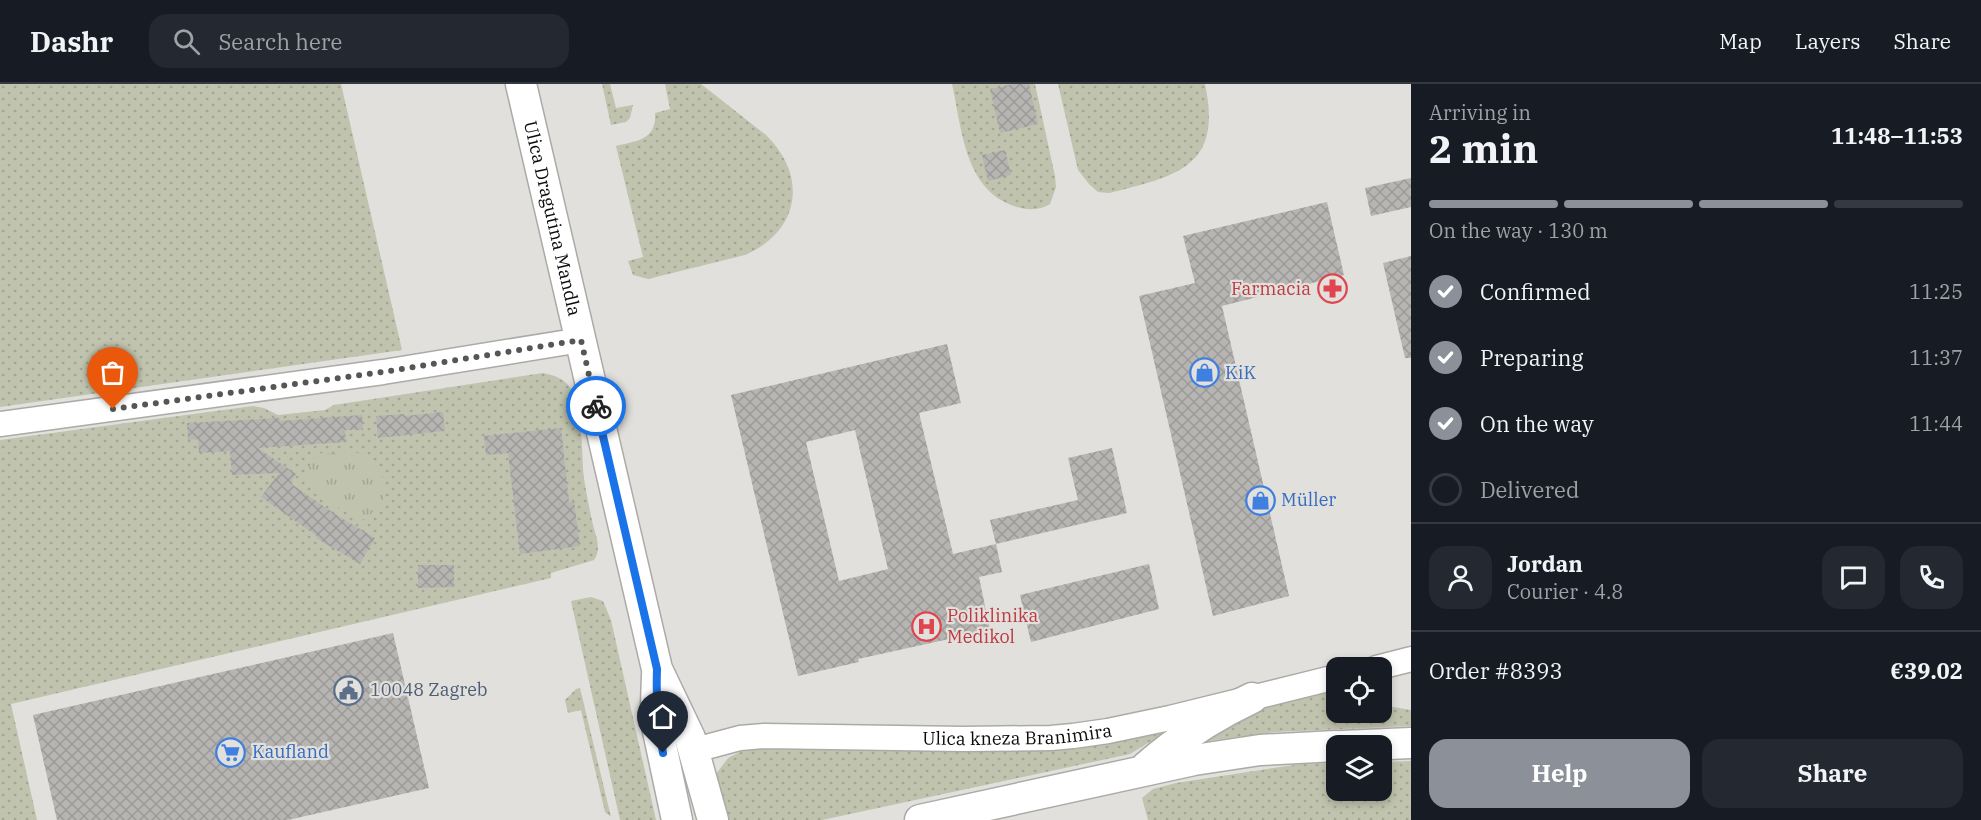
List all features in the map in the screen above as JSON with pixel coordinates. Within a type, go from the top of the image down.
[{"type":"main road","name":"Ulica Dragutina Mandla","points":[[521,84],[657,669],[684,722],[713,820]]},
{"type":"main road","name":"Ulica Dragutina Mandla","points":[[657,669],[658,731],[677,820]]},
{"type":"main road","points":[[1141,771],[1184,736],[1216,716],[1252,698]]},
{"type":"main road","points":[[1392,744],[1411,743]]},
{"type":"main road","points":[[920,820],[1194,760],[1260,750],[1326,747]]},
{"type":"street","points":[[0,424],[383,372],[581,340]]},
{"type":"street","points":[[1392,664],[1411,659]]},
{"type":"street","name":"Ulica kneza Branimira","points":[[694,750],[740,738],[764,736],[1051,738],[1139,726],[1326,680]]},
{"type":"green space","points":[[0,84],[341,84],[402,350],[0,407]]},
{"type":"green space","points":[[602,84],[610,84],[616,108],[633,105],[630,118],[626,122],[611,125]]},
{"type":"green space","points":[[665,84],[701,84],[766,135],[780,151],[788,168],[792,185],[792,202],[787,218],[777,232],[763,245],[745,255],[648,279],[633,275],[628,261],[643,257],[616,146],[644,138],[653,129],[655,113],[670,109]]},
{"type":"green space","points":[[952,84],[1035,84],[1055,176],[1056,187],[1050,204],[1037,209],[1014,206],[997,198],[985,186],[975,172],[968,155]]},
{"type":"green space","points":[[1058,84],[1205,84],[1209,112],[1207,134],[1200,151],[1189,164],[1174,173],[1155,181],[1109,193],[1098,192],[1078,170]]},
{"type":"green space","points":[[543,373],[564,381],[570,388],[578,411],[585,484],[598,543],[598,552],[594,560],[551,573],[551,578],[11,704],[37,820],[0,820],[0,440],[253,406],[264,408],[278,415],[325,410],[334,405]]},
{"type":"green space","points":[[352,451],[376,465],[384,487],[382,506],[361,521],[318,495],[306,476],[311,462],[319,453],[334,454]]},
{"type":"green space","points":[[591,597],[603,601],[611,620],[656,820],[620,820],[571,601]]},
{"type":"green space","points":[[580,688],[611,817],[605,812],[581,710],[568,713],[565,700]]},
{"type":"green space","points":[[1326,689],[1326,723],[1392,723],[1392,707],[1411,710],[1411,726],[1276,732],[1207,741],[1203,739],[1259,706]]},
{"type":"green space","points":[[1174,727],[1130,754],[822,820],[723,820],[716,774],[728,758],[756,744]]},
{"type":"green space","points":[[1411,761],[1411,820],[1148,820],[1142,798],[1153,789],[1176,783],[1300,764],[1326,763],[1326,801],[1392,801],[1392,762]]},
{"type":"building","points":[[1013,84],[1029,84],[1038,124],[1000,133],[990,89]]},
{"type":"building","points":[[1005,150],[1011,175],[988,181],[982,155]]},
{"type":"building","points":[[1411,178],[1411,207],[1371,216],[1365,188]]},
{"type":"building","points":[[1327,202],[1344,275],[1222,306],[1289,596],[1213,616],[1139,296],[1195,283],[1183,236]]},
{"type":"building","points":[[1411,256],[1411,358],[1405,358],[1383,263]]},
{"type":"building","points":[[947,344],[961,403],[919,413],[953,554],[996,544],[1002,572],[979,577],[990,630],[858,659],[859,662],[798,676],[731,395]],"holes":[[[855,430],[888,569],[839,581],[806,442]]]},
{"type":"building","points":[[443,412],[445,431],[378,438],[376,416]]},
{"type":"building","points":[[362,415],[363,430],[345,430],[346,442],[258,448],[296,474],[290,483],[375,538],[360,564],[316,538],[317,536],[261,497],[279,473],[232,475],[230,451],[199,453],[198,439],[188,440],[187,423],[280,418],[280,421]]},
{"type":"building","points":[[561,428],[569,502],[574,501],[580,546],[520,554],[508,453],[486,455],[484,436]]},
{"type":"building","points":[[1112,448],[1127,513],[996,544],[990,520],[1078,500],[1068,458]]},
{"type":"building","points":[[1149,564],[1159,609],[1031,642],[1020,595]]},
{"type":"building","points":[[418,565],[454,565],[454,587],[418,588]]},
{"type":"building","name":"Kaufland","points":[[393,633],[429,788],[288,820],[57,820],[33,715]]},
{"type":"way so far","points":[[113,409],[383,372],[581,340],[596,406]]},
{"type":"place","name":"Farmacia","points":[[1332,289]]},
{"type":"place","name":"KiK","points":[[1204,373]]},
{"type":"place","name":"Müller","points":[[1260,500]]},
{"type":"place","name":"Poliklinika Medikol","points":[[926,626]]},
{"type":"place","name":"10048 Zagreb","points":[[349,690]]},
{"type":"place","name":"Kaufland","points":[[231,752]]},
{"type":"route","points":[[596,406],[657,669],[656,705],[663,753]]}]
